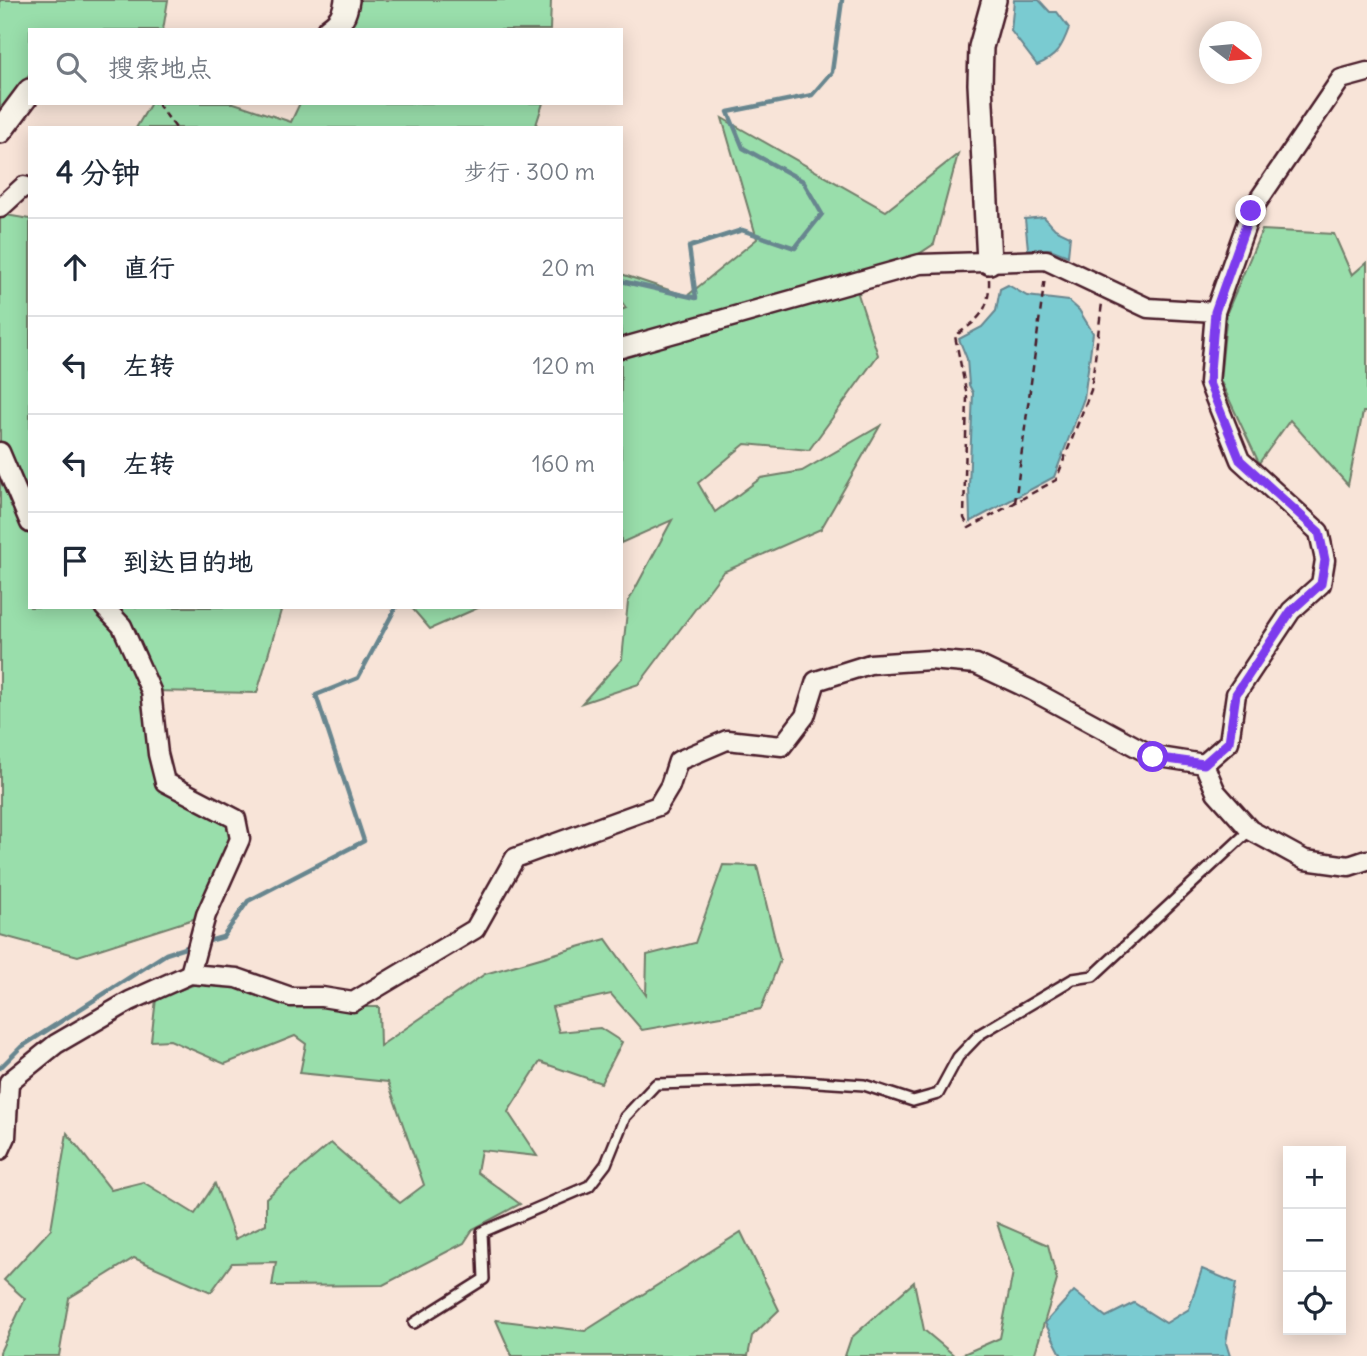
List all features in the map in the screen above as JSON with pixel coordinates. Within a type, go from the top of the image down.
[{"type":"street","points":[[332,28],[339,23],[346,11],[347,0]]},
{"type":"street","points":[[989,262],[980,84],[981,47],[994,0]]},
{"type":"street","points":[[0,1150],[6,1137],[5,1079],[66,1038],[130,1001],[190,974],[237,978],[291,997],[322,997],[353,1002],[475,929],[515,858],[658,806],[670,786],[678,761],[727,740],[782,746],[805,716],[816,681],[870,664],[930,660],[976,664],[1031,690],[1153,757],[1204,764],[1229,742],[1236,694],[1291,611],[1321,584],[1325,560],[1319,532],[1240,460],[1209,383],[1215,312],[1251,211],[1341,79],[1367,72]]},
{"type":"street","points":[[0,131],[28,94]]},
{"type":"street","points":[[0,208],[24,186],[28,187]]},
{"type":"street","points":[[623,347],[919,264],[1046,260],[1148,307],[1215,312]]},
{"type":"street","points":[[0,452],[28,518]]},
{"type":"street","points":[[106,609],[122,626],[151,691],[158,754],[165,782],[236,818],[240,839],[206,915],[190,974]]},
{"type":"street","points":[[1204,764],[1216,792],[1250,830],[1306,860],[1349,866],[1367,860]]},
{"type":"lane","points":[[414,1323],[484,1279],[482,1232],[589,1186],[606,1164],[625,1117],[656,1084],[786,1080],[864,1085],[914,1101],[938,1094],[958,1057],[981,1034],[1073,978],[1093,976],[1250,830]]},
{"type":"path","points":[[159,105],[174,126]]},
{"type":"path","points":[[989,262],[990,298],[976,321],[955,335],[967,396],[964,518],[969,528],[1015,500],[1056,480],[1091,390],[1104,287]]},
{"type":"path","points":[[1015,500],[1044,298]]},
{"type":"green space","points":[[0,0],[168,0],[163,28],[28,28],[28,76],[0,113]]},
{"type":"green space","points":[[353,0],[551,0],[550,28],[339,28]]},
{"type":"green space","points":[[150,105],[240,105],[291,122],[299,105],[542,105],[536,126],[137,126]]},
{"type":"green space","points":[[722,118],[886,211],[958,154],[934,244],[858,294],[878,355],[809,450],[745,444],[698,483],[715,512],[761,478],[802,471],[880,426],[821,529],[723,572],[639,684],[582,703],[622,659],[628,602],[672,520],[623,542],[623,309],[626,308],[623,304],[623,275],[687,296],[757,239]]},
{"type":"green space","points":[[0,214],[28,219],[28,609],[281,609],[257,693],[152,691],[165,782],[236,819],[240,839],[206,915],[78,956],[0,935]]},
{"type":"green space","points":[[1262,230],[1334,234],[1352,275],[1367,262],[1367,412],[1363,412],[1348,485],[1290,420],[1259,463],[1220,380],[1227,312]]},
{"type":"green space","points":[[413,609],[475,609],[430,629]]},
{"type":"green space","points":[[723,865],[757,866],[780,960],[761,1009],[642,1030],[611,994],[552,1007],[559,1032],[600,1028],[622,1042],[601,1083],[540,1062],[508,1112],[537,1156],[481,1150],[477,1172],[520,1204],[473,1229],[464,1243],[383,1285],[272,1286],[276,1262],[232,1263],[211,1292],[134,1258],[69,1298],[59,1356],[0,1356],[25,1299],[4,1280],[51,1229],[67,1133],[111,1190],[143,1182],[195,1214],[215,1184],[235,1239],[266,1224],[266,1198],[331,1143],[400,1203],[424,1185],[388,1082],[300,1073],[306,1044],[295,1036],[225,1064],[170,1040],[151,1041],[156,999],[193,985],[228,985],[289,1007],[379,1007],[380,1046],[485,974],[606,939],[646,995],[647,955],[695,943]]},
{"type":"green space","points":[[997,1223],[1048,1245],[1057,1280],[1034,1356],[959,1356],[1000,1338],[1013,1272]]},
{"type":"green space","points":[[741,1232],[779,1310],[752,1336],[748,1356],[512,1356],[496,1320],[585,1331]]},
{"type":"green space","points":[[914,1282],[924,1330],[955,1356],[845,1356],[851,1338]]},
{"type":"water","points":[[1014,0],[1039,0],[1050,12],[1057,12],[1069,28],[1058,51],[1037,65],[1011,31]]},
{"type":"water","points":[[1044,217],[1055,229],[1070,236],[1068,256],[1050,249],[1028,249],[1025,219]]},
{"type":"water","points":[[1008,285],[1027,296],[1069,301],[1079,310],[1093,333],[1084,398],[1054,477],[970,522],[973,393],[969,385],[967,359],[959,339],[982,327],[996,311],[1000,289]]},
{"type":"water","points":[[1202,1269],[1236,1283],[1226,1343],[1230,1356],[1062,1356],[1045,1323],[1074,1291],[1106,1317],[1134,1303],[1166,1323],[1189,1309]]},
{"type":"waterway","points":[[623,281],[696,298],[689,247],[742,230],[795,248],[822,214],[803,181],[743,148],[728,112],[812,95],[832,72],[842,0]]},
{"type":"waterway","points":[[205,942],[223,937],[248,901],[364,841],[316,695],[358,678],[395,609]]},
{"type":"waterway","points":[[0,1068],[21,1047],[166,954],[194,945]]},
{"type":"route","points":[[1153,757],[1204,764],[1229,742],[1236,694],[1291,611],[1321,584],[1325,560],[1319,532],[1240,460],[1209,383],[1215,312],[1251,211]]}]
